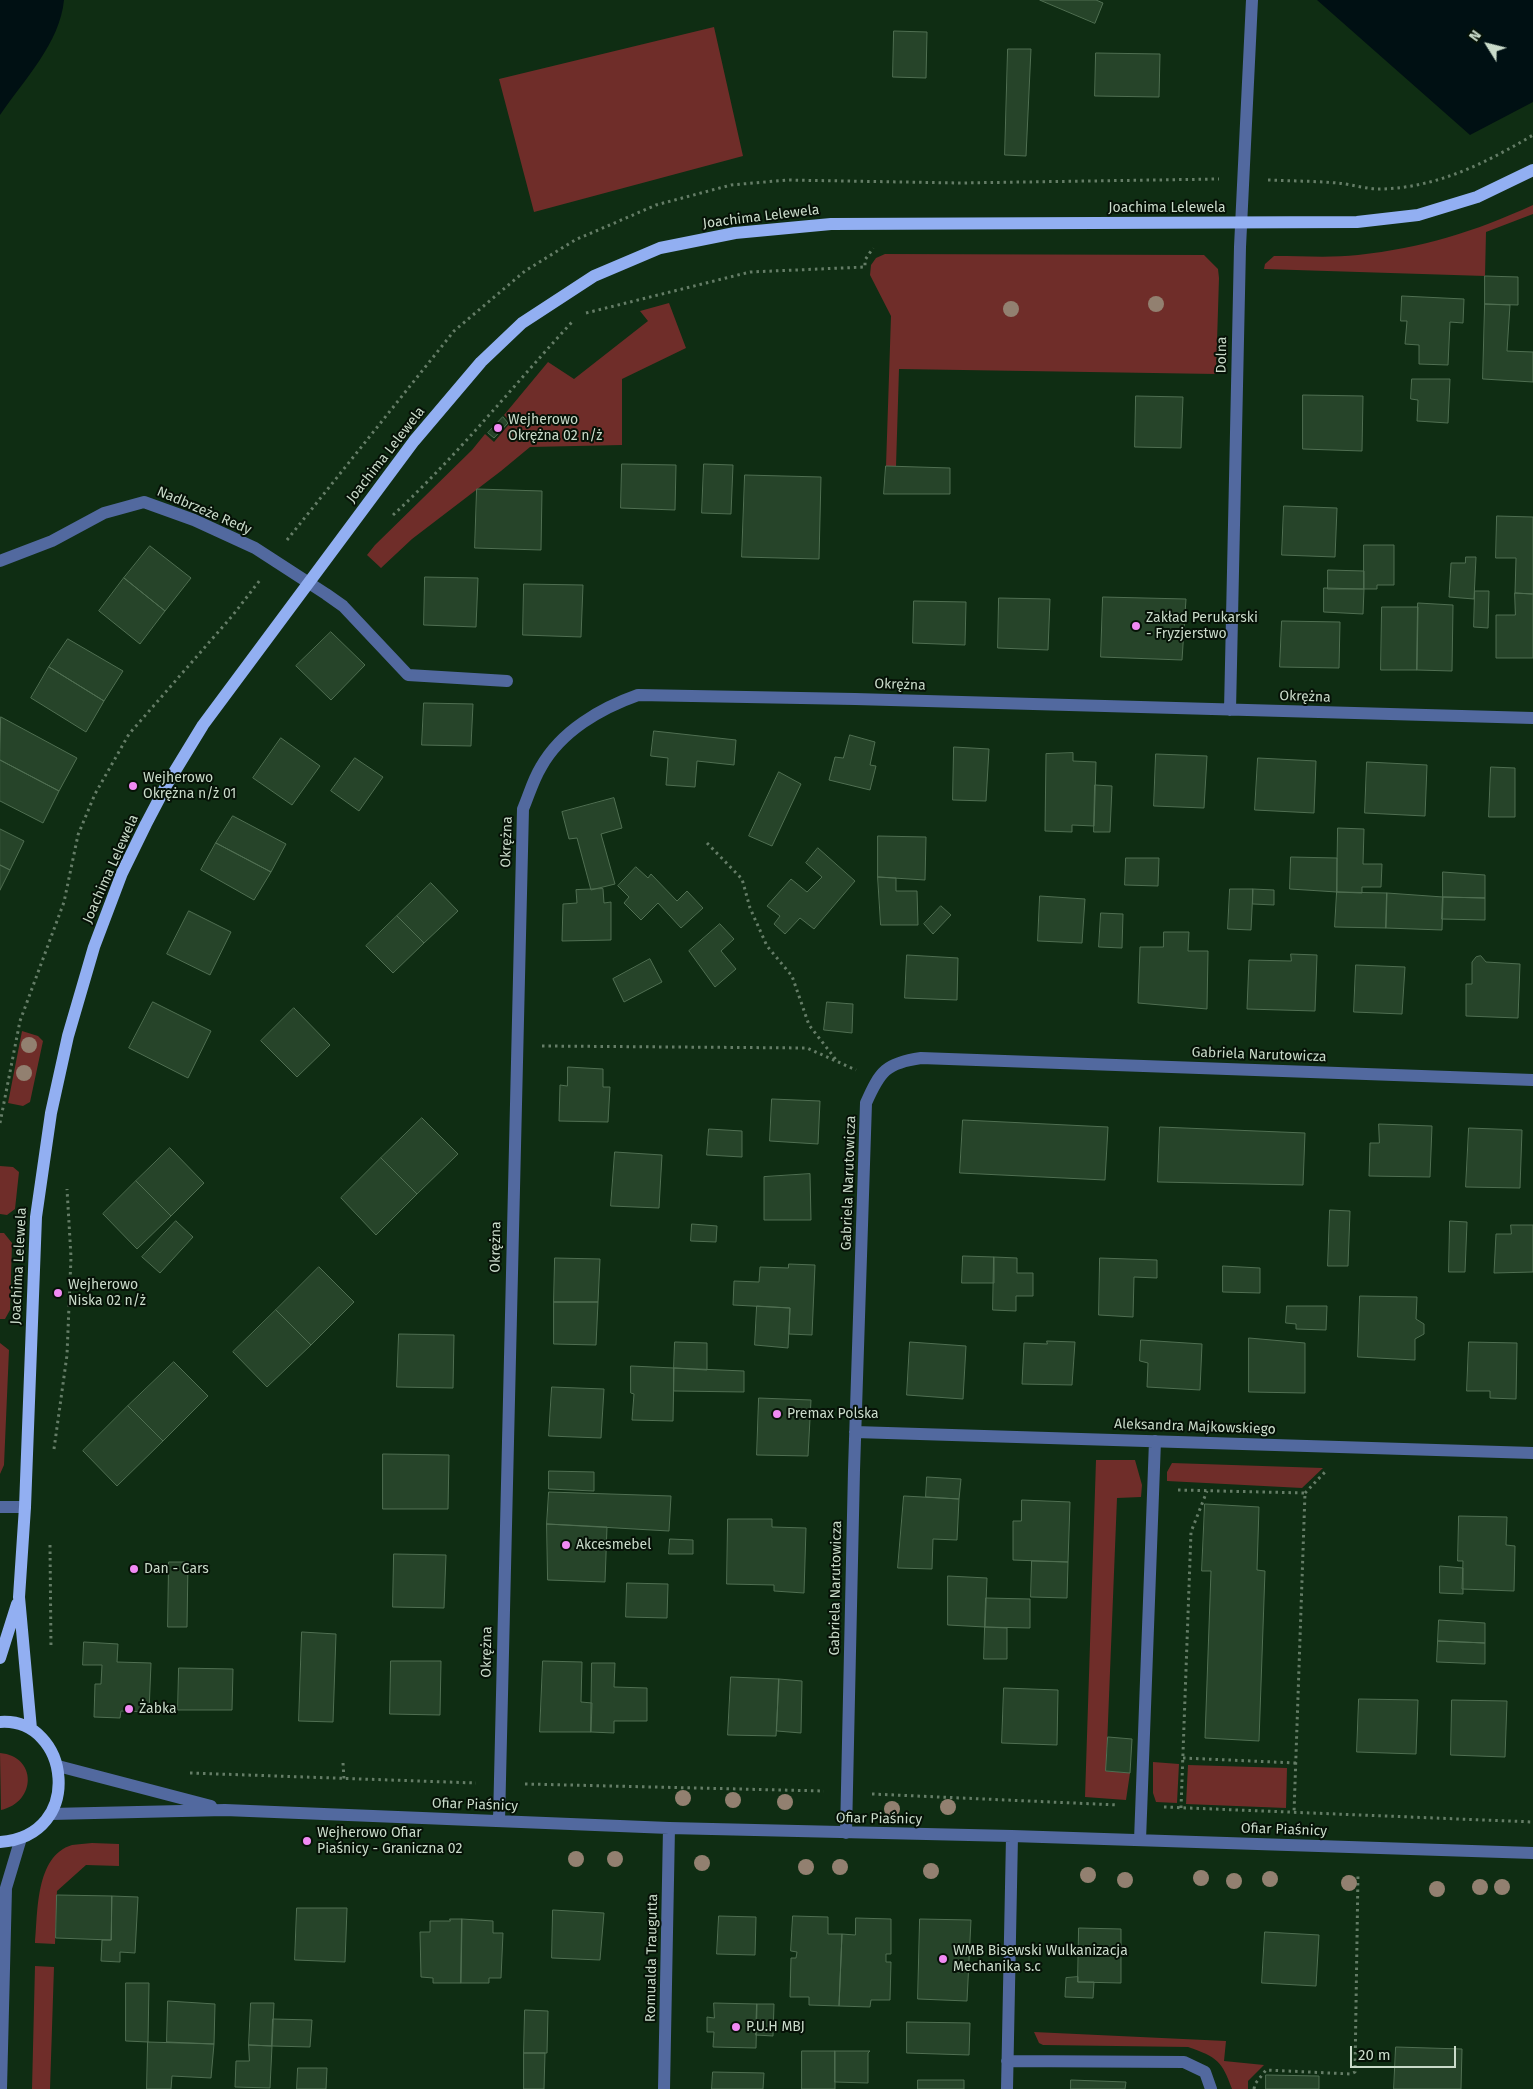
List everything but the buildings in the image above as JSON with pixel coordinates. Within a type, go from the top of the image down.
[{"type":"main road","name":"Joachima Lelewela","points":[[31,1729],[19,1596],[25,1507],[36,1217],[43,1155],[68,1036],[94,947],[122,873],[166,784],[203,725],[414,441],[481,362],[522,323],[594,276],[660,248],[735,233],[831,224],[1357,222],[1418,215],[1478,197],[1533,170]]},
{"type":"main road","name":"Joachima Lelewela","points":[[0,1658],[19,1596]]},
{"type":"main road","points":[[0,1722],[7,1721],[31,1729],[48,1745],[58,1766],[59,1790],[51,1814],[38,1828],[21,1838],[0,1842]]},
{"type":"street","name":"Dolna","points":[[1230,710],[1241,223],[1252,0]]},
{"type":"street","name":"Nadbrzeże Redy","points":[[0,561],[52,541],[104,513],[144,502],[194,520],[255,548],[309,583],[343,606],[408,675],[507,681]]},
{"type":"street","name":"Okrężna","points":[[499,1821],[523,809],[541,766],[567,736],[614,703],[638,695],[711,695],[1533,718]]},
{"type":"street","name":"Gabriela Narutowicza","points":[[846,1833],[855,1432],[866,1103],[877,1079],[897,1062],[921,1058],[1533,1080]]},
{"type":"street","name":"Aleksandra Majkowskiego","points":[[855,1432],[1533,1453]]},
{"type":"street","points":[[1140,1840],[1155,1441]]},
{"type":"street","points":[[0,1507],[25,1507]]},
{"type":"street","name":"Ofiar Piaśnicy","points":[[58,1766],[225,1810]]},
{"type":"street","name":"Ofiar Piaśnicy","points":[[51,1814],[225,1810],[669,1828],[1012,1836],[1533,1853]]},
{"type":"street","name":"Romualda Traugutta","points":[[664,2089],[669,1828]]},
{"type":"street","points":[[1007,2089],[1012,1836]]},
{"type":"street","points":[[1,2089],[6,1888],[21,1838]]},
{"type":"street","points":[[0,1876],[6,1888]]},
{"type":"street","points":[[1007,2061],[1184,2062],[1205,2072],[1211,2089]]},
{"type":"path","points":[[0,1122],[20,1021],[64,902],[78,835],[95,794],[129,734],[233,615],[318,499],[454,331],[525,271],[575,240],[640,211],[731,185],[765,181],[808,180],[959,183],[1244,179],[1338,183],[1381,189],[1433,182],[1470,169],[1533,135]]},
{"type":"path","points":[[579,316],[750,272],[865,267],[865,260],[869,252],[881,246]]},
{"type":"path","points":[[386,521],[454,456],[574,320]]},
{"type":"path","points":[[707,843],[742,879],[750,908],[767,946],[792,976],[809,1025],[837,1062]]},
{"type":"path","points":[[516,1046],[807,1048],[877,1079]]},
{"type":"path","points":[[54,1450],[68,1345],[71,1257],[67,1185]]},
{"type":"path","points":[[1153,1489],[1305,1493],[1294,1812]]},
{"type":"path","points":[[1181,1808],[1190,1532],[1207,1491]]},
{"type":"path","points":[[50,1544],[49,1600],[52,1632],[50,1659]]},
{"type":"path","points":[[1183,1758],[1296,1763]]},
{"type":"path","points":[[343,1763],[344,1779]]},
{"type":"path","points":[[186,1773],[499,1784],[846,1792],[1533,1822]]},
{"type":"path","points":[[1254,2089],[1254,2084],[1266,2070],[1351,2074],[1355,2072],[1358,1872]]},
{"type":"shaded area","points":[[0,0],[64,0],[56,31],[48,46],[30,75],[0,115]]},
{"type":"shaded area","points":[[1317,0],[1533,0],[1533,102],[1470,135]]},
{"type":"shaded area","points":[[714,27],[743,156],[534,212],[499,79]]},
{"type":"shaded area","points":[[1533,205],[1533,214],[1486,232],[1485,276],[1264,269],[1265,264],[1274,256],[1348,256],[1426,243],[1469,231]]},
{"type":"shaded area","points":[[885,254],[1204,255],[1218,269],[1219,278],[1216,374],[899,369],[896,466],[886,466],[891,316],[870,275],[871,265],[876,258]]},
{"type":"shaded area","points":[[669,303],[686,348],[622,379],[622,445],[530,447],[412,539],[381,568],[367,555],[472,450],[485,434],[494,442],[511,422],[504,415],[548,362],[574,379],[648,321],[640,311]]},
{"type":"shaded area","points":[[22,1031],[38,1036],[43,1041],[30,1102],[23,1106],[8,1103]]},
{"type":"shaded area","points":[[0,1166],[13,1167],[19,1172],[15,1209],[7,1215],[0,1214]]},
{"type":"shaded area","points":[[0,1233],[4,1233],[12,1243],[10,1310],[5,1319],[0,1319]]},
{"type":"shaded area","points":[[0,1343],[9,1350],[4,1465],[0,1474]]},
{"type":"shaded area","points":[[1096,1460],[1135,1460],[1142,1485],[1141,1497],[1117,1498],[1106,1771],[1130,1773],[1126,1800],[1085,1797]]},
{"type":"shaded area","points":[[1172,1463],[1323,1468],[1302,1488],[1167,1481],[1167,1472]]},
{"type":"shaded area","points":[[0,1753],[12,1756],[21,1762],[26,1770],[28,1780],[21,1798],[13,1805],[1,1810]]},
{"type":"shaded area","points":[[1153,1762],[1179,1764],[1177,1803],[1156,1802],[1153,1793]]},
{"type":"shaded area","points":[[1188,1765],[1287,1768],[1286,1808],[1186,1804]]},
{"type":"shaded area","points":[[92,1843],[119,1844],[119,1866],[86,1865],[57,1891],[55,1944],[35,1943],[38,1902],[45,1873],[51,1861],[60,1851],[72,1845]]},
{"type":"shaded area","points":[[35,1966],[54,1967],[50,2089],[32,2089]]},
{"type":"shaded area","points":[[1034,2032],[1226,2041],[1224,2061],[1264,2065],[1248,2081],[1248,2089],[1232,2089],[1225,2072],[1217,2061],[1206,2054],[1188,2047],[1043,2045],[1039,2043]]},
{"type":"place","name":"Wejherowo Okrężna 02 n/ż","points":[[498,428]]},
{"type":"place","name":"Zakład Perukarski - Fryzjerstwo","points":[[1136,626]]},
{"type":"place","name":"Wejherowo Okrężna n/ż 01","points":[[133,786]]},
{"type":"place","name":"Wejherowo Niska 02 n/ż","points":[[58,1293]]},
{"type":"place","name":"Premax Polska","points":[[777,1414]]},
{"type":"place","name":"Akcesmebel","points":[[566,1545]]},
{"type":"place","name":"Dan - Cars","points":[[134,1569]]},
{"type":"place","name":"Żabka","points":[[129,1709]]},
{"type":"place","name":"Wejherowo Ofiar Piaśnicy - Graniczna 02","points":[[307,1841]]},
{"type":"place","name":"WMB Bisewski Wulkanizacja Mechanika s.c","points":[[943,1959]]},
{"type":"place","name":"P.U.H MBJ","points":[[736,2027]]}]
